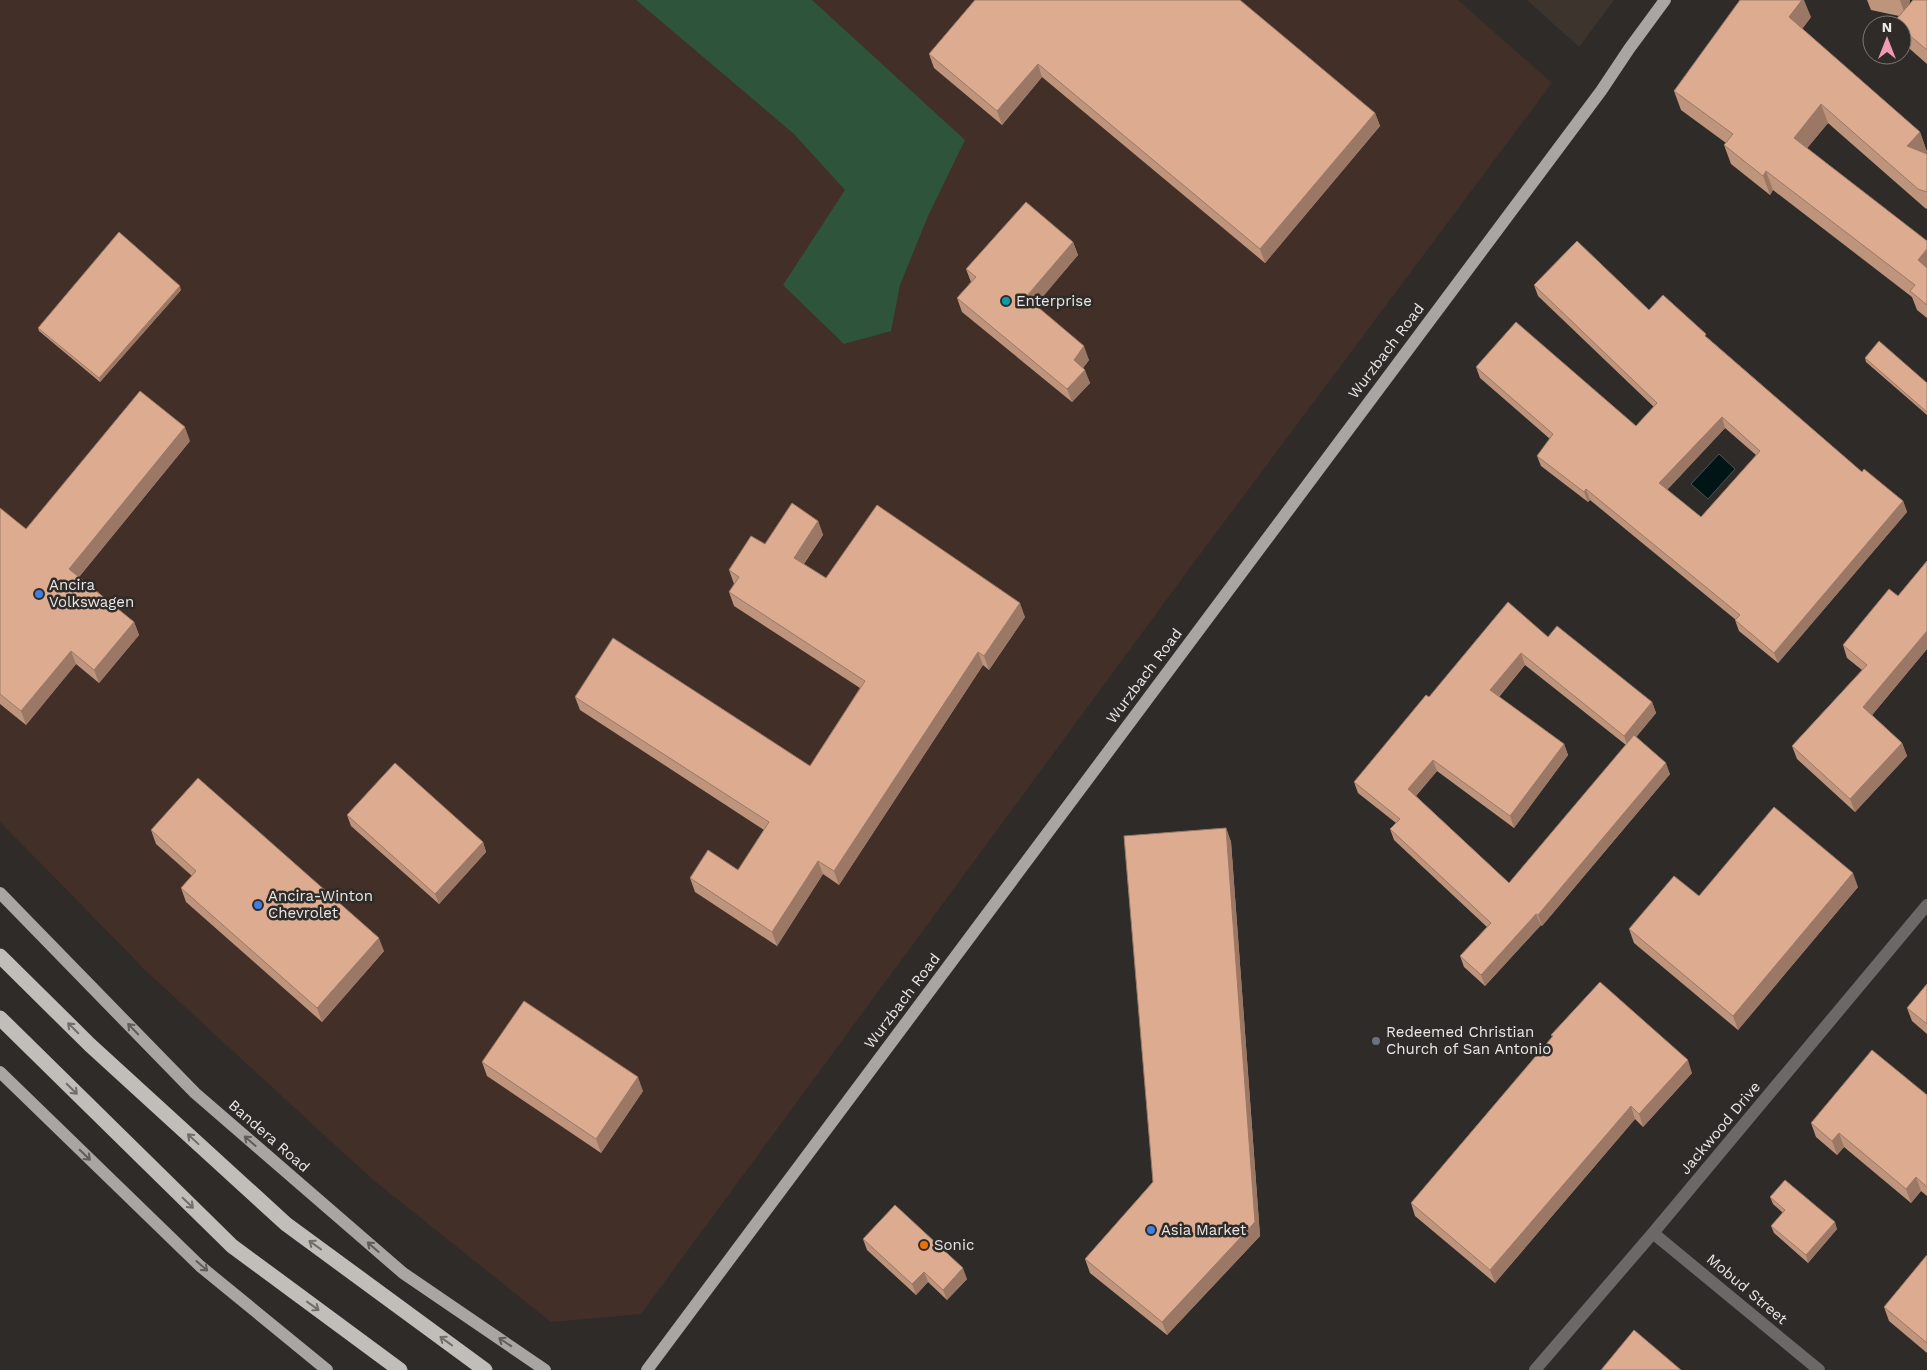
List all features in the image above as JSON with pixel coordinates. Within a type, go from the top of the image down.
[{"type":"highway","points":[[0,956],[90,1045],[286,1224],[486,1370]]},
{"type":"highway","points":[[0,1018],[232,1246],[400,1370]]},
{"type":"main road","name":"Wurzbach Road","points":[[647,1370],[1601,91],[1624,55],[1665,0]]},
{"type":"main road","name":"Bandera Road","points":[[0,894],[195,1093],[403,1273],[545,1370]]},
{"type":"main road","points":[[0,1072],[200,1266],[327,1370]]},
{"type":"street","name":"Jackwood Drive","points":[[1535,1370],[1653,1233],[1927,905]]},
{"type":"street","name":"Mobud Street","points":[[1653,1233],[1819,1370]]},
{"type":"shaded area","points":[[0,0],[1458,0],[1552,83],[1195,561],[641,1314],[551,1322],[372,1179],[147,972],[0,822]]},
{"type":"shaded area","points":[[1527,0],[1614,0],[1579,47]]},
{"type":"shaded area","points":[[1719,454],[1735,469],[1708,499],[1691,484]]},
{"type":"green space","points":[[636,0],[812,0],[965,140],[928,216],[900,285],[891,331],[844,344],[783,285],[845,190],[794,134]]},
{"type":"building","points":[[975,0],[1240,0],[1375,113],[1260,249],[1038,64],[997,111],[929,54]]},
{"type":"building","points":[[1740,0],[1802,0],[1789,17],[1920,132],[1907,146],[1927,154],[1927,192],[1918,189],[1821,104],[1794,138],[1927,241],[1927,249],[1918,260],[1927,268],[1927,305],[1910,291],[1915,285],[1766,171],[1763,176],[1724,145],[1733,134],[1674,91]]},
{"type":"building","points":[[1913,0],[1927,0],[1927,50],[1912,37],[1912,15],[1900,15]]},
{"type":"building","name":"Enterprise","points":[[1026,202],[1073,242],[1026,297],[1084,346],[1074,360],[1085,370],[1067,389],[957,298],[976,277],[966,269]]},
{"type":"building","points":[[119,232],[180,286],[99,378],[38,328]]},
{"type":"building","points":[[1577,241],[1649,310],[1663,295],[1706,334],[1705,336],[1862,472],[1864,469],[1903,501],[1774,653],[1735,620],[1740,615],[1586,489],[1584,492],[1537,456],[1553,434],[1476,367],[1516,322],[1636,426],[1657,403],[1534,285]],"holes":[[[1722,417],[1760,451],[1701,517],[1659,483]]]},
{"type":"building","points":[[1879,341],[1927,383],[1927,412],[1865,358]]},
{"type":"building","points":[[140,391],[185,427],[69,569],[134,622],[94,670],[71,651],[21,711],[0,694],[0,508],[26,529]]},
{"type":"building","points":[[792,503],[818,521],[794,558],[826,578],[877,505],[1020,603],[984,656],[978,652],[834,871],[818,861],[772,932],[690,878],[708,850],[738,870],[769,822],[575,697],[613,638],[810,766],[865,681],[729,592],[739,577],[729,570],[751,536],[765,544]]},
{"type":"building","points":[[1927,561],[1927,631],[1863,707],[1902,743],[1850,799],[1792,746],[1867,665],[1843,645],[1889,589],[1898,596]]},
{"type":"building","points":[[1508,602],[1548,637],[1557,626],[1652,702],[1624,736],[1521,653],[1490,690],[1564,744],[1510,816],[1433,760],[1408,789],[1509,883],[1634,735],[1666,763],[1538,915],[1536,914],[1481,975],[1460,956],[1491,923],[1390,829],[1400,819],[1354,782],[1426,695],[1429,697]]},
{"type":"building","points":[[395,763],[483,842],[435,894],[347,815]]},
{"type":"building","points":[[198,778],[379,938],[317,1008],[181,888],[196,871],[151,830]]},
{"type":"building","points":[[1774,807],[1853,873],[1733,1016],[1629,929],[1674,876],[1699,896]]},
{"type":"building","points":[[1226,828],[1255,1222],[1162,1322],[1085,1259],[1153,1182],[1124,836]]},
{"type":"building","points":[[1600,982],[1688,1060],[1639,1114],[1631,1106],[1490,1270],[1411,1203],[1553,1036],[1551,1035]]},
{"type":"building","points":[[1927,984],[1927,1024],[1907,1008]]},
{"type":"building","points":[[524,1001],[638,1077],[596,1139],[482,1062]]},
{"type":"building","points":[[1872,1050],[1927,1095],[1927,1187],[1916,1177],[1906,1189],[1839,1133],[1832,1141],[1811,1123]]},
{"type":"building","points":[[1785,1180],[1835,1222],[1806,1255],[1771,1226],[1785,1210],[1770,1197]]},
{"type":"building","points":[[895,1205],[963,1268],[943,1290],[924,1272],[912,1284],[863,1239]]},
{"type":"building","points":[[1927,1255],[1927,1343],[1884,1307]]},
{"type":"building","points":[[1634,1330],[1681,1370],[1601,1370]]},
{"type":"place","name":"Enterprise","points":[[1006,301]]},
{"type":"place","name":"Ancira Volkswagen","points":[[39,594]]},
{"type":"place","name":"Ancira-Winton Chevrolet","points":[[258,905]]},
{"type":"place","name":"Redeemed Christian Church of San Antonio","points":[[1376,1041]]},
{"type":"place","name":"Asia Market","points":[[1151,1230]]},
{"type":"place","name":"Sonic","points":[[924,1245]]}]
